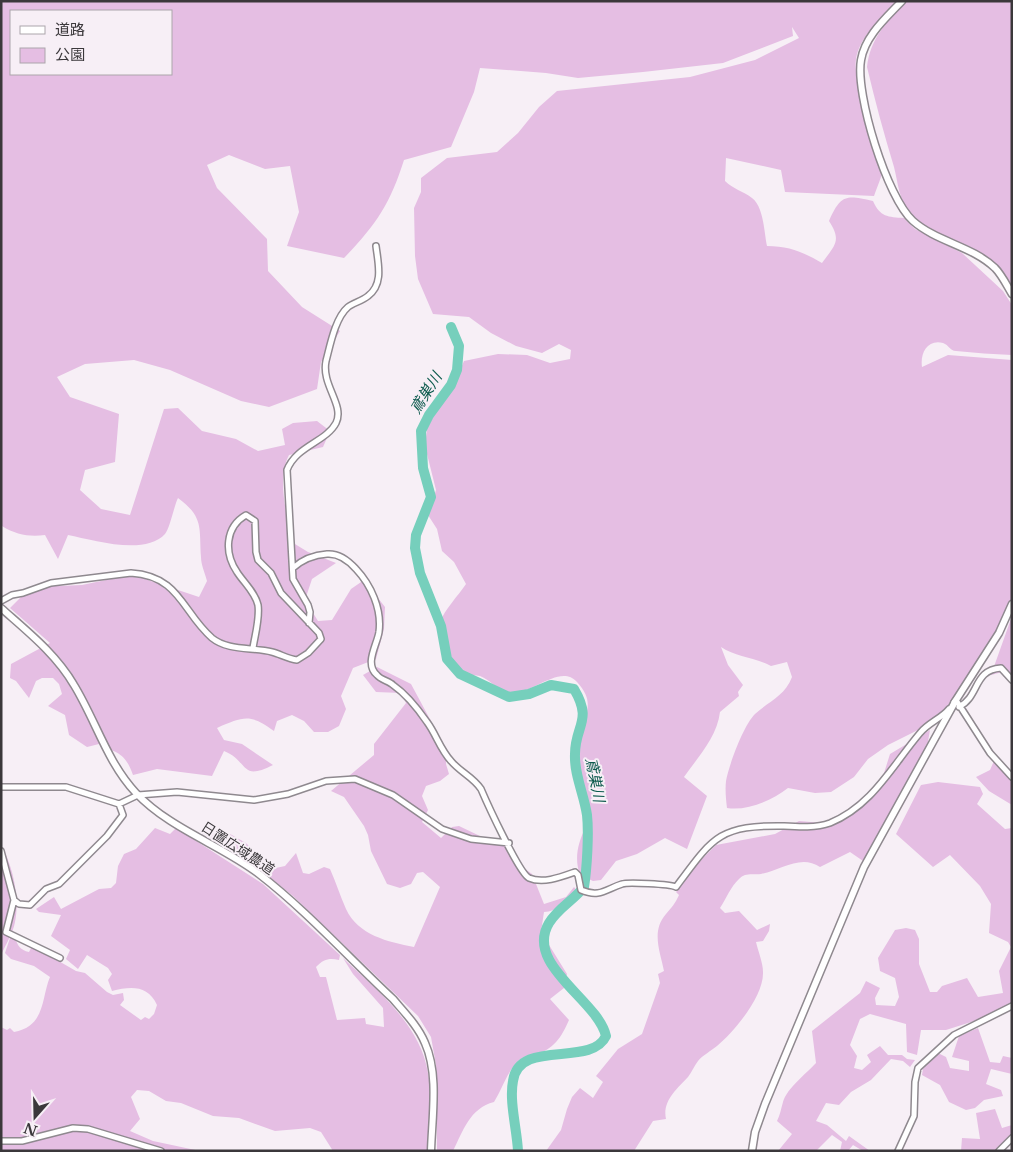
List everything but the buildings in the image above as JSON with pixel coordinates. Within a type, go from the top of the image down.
[{"type":"street","points":[[902,1],[872,34],[865,47],[861,61],[865,111],[893,194],[901,207],[921,227],[982,259],[996,269],[1012,294]]},
{"type":"street","points":[[309,623],[310,612],[293,578],[287,470],[290,463],[300,452],[336,424],[339,410],[325,377],[326,362],[341,316],[348,307],[368,296],[374,290],[380,275],[376,246]]},
{"type":"street","points":[[1,601],[12,595],[51,583],[131,572],[143,574],[158,578],[168,587],[213,639],[233,647],[253,648],[297,660],[308,653],[320,639],[319,634],[281,593],[272,574],[258,560],[256,552],[256,521],[246,514],[230,531],[228,545],[236,571],[253,593],[258,605],[253,648]]},
{"type":"street","points":[[292,568],[314,555],[331,554],[349,561],[360,573],[370,588],[378,612],[379,631],[372,665],[376,675],[404,694],[428,722],[444,753],[452,763],[474,780],[522,872],[536,880],[556,878],[574,872],[578,875],[581,890],[588,892],[606,893],[621,884],[630,882],[640,885],[656,883],[676,887],[711,844],[735,829],[760,826],[815,826],[848,814],[871,796],[921,731],[957,703],[966,703],[976,689],[978,680],[991,669],[1001,668],[1012,680]]},
{"type":"street","points":[[752,1151],[755,1132],[860,875],[881,832],[999,633],[1012,604]]},
{"type":"street","name":"日置広域農道","points":[[1,608],[47,649],[65,671],[85,704],[116,769],[138,795],[168,818],[260,875],[379,986],[409,1018],[424,1041],[430,1059],[432,1088],[431,1151]]},
{"type":"street","points":[[957,703],[990,753],[1012,776]]},
{"type":"street","points":[[1,788],[66,787],[119,804],[138,795],[192,792],[225,799],[254,800],[288,794],[326,781],[354,779],[393,795],[442,829],[471,839],[508,843]]},
{"type":"street","points":[[14,900],[19,904],[30,905],[46,889],[59,884],[108,836],[123,815],[119,804]]},
{"type":"street","points":[[1,850],[14,900],[6,932],[60,958]]},
{"type":"street","points":[[898,1151],[914,1116],[914,1082],[918,1068],[954,1035],[1012,1006]]},
{"type":"street","points":[[1,1141],[22,1141],[73,1128],[88,1129],[161,1151]]},
{"type":"street","points":[[999,1151],[1012,1138]]},
{"type":"green space","points":[[1,1],[899,1],[867,34],[856,59],[858,84],[877,138],[883,163],[874,196],[785,192],[781,170],[726,158],[725,181],[756,202],[763,220],[767,246],[796,250],[822,263],[835,243],[835,233],[829,221],[833,212],[841,201],[845,199],[864,199],[873,201],[885,215],[904,218],[915,229],[962,253],[1003,291],[1012,305],[1012,355],[954,351],[945,344],[937,342],[929,345],[926,349],[922,357],[922,367],[948,355],[1012,360],[1012,603],[961,699],[948,715],[888,745],[868,759],[854,777],[831,792],[815,793],[788,788],[759,804],[735,809],[727,808],[726,781],[741,736],[755,714],[781,694],[792,677],[787,662],[771,666],[721,647],[728,665],[743,685],[738,692],[739,696],[720,712],[711,738],[684,777],[707,796],[687,849],[665,838],[637,854],[616,861],[601,880],[593,881],[580,875],[577,863],[578,851],[589,815],[586,796],[574,766],[573,748],[588,708],[584,692],[577,682],[570,677],[562,676],[524,691],[506,692],[480,676],[465,673],[455,664],[446,650],[439,628],[445,612],[466,584],[454,562],[442,551],[437,529],[428,515],[436,490],[425,446],[427,428],[449,395],[464,361],[498,354],[527,355],[550,363],[570,359],[571,350],[559,344],[542,353],[516,346],[491,333],[469,317],[433,314],[418,279],[415,256],[414,208],[421,192],[421,178],[447,158],[497,152],[518,133],[539,107],[557,91],[690,77],[755,60],[799,38],[792,27],[793,36],[723,63],[578,78],[546,73],[480,68],[474,92],[451,147],[404,160],[381,213],[365,235],[344,258],[287,246],[299,212],[290,166],[265,169],[229,155],[207,165],[217,188],[267,239],[268,271],[302,307],[340,331],[321,362],[317,389],[269,407],[241,401],[170,370],[134,360],[85,364],[57,377],[70,397],[119,414],[115,462],[85,470],[80,490],[101,509],[130,515],[164,409],[178,408],[202,431],[236,439],[258,451],[285,445],[282,429],[293,423],[317,421],[330,431],[323,447],[289,455],[283,475],[290,541],[308,552],[336,563],[312,579],[305,600],[318,621],[332,620],[351,589],[364,580],[385,607],[384,629],[376,659],[353,668],[341,696],[346,709],[339,726],[328,732],[314,732],[304,721],[292,715],[277,721],[274,731],[259,721],[240,719],[217,728],[224,740],[242,744],[273,765],[262,770],[250,771],[232,755],[224,751],[212,776],[157,769],[133,775],[127,762],[116,752],[99,744],[87,747],[69,735],[65,715],[48,706],[62,694],[59,684],[53,678],[42,678],[36,681],[29,698],[16,681],[10,678],[11,664],[50,643],[10,608],[25,593],[40,584],[60,586],[82,585],[125,576],[142,578],[199,597],[207,581],[202,563],[200,531],[196,517],[178,498],[167,531],[156,541],[145,544],[118,545],[68,535],[58,559],[45,535],[23,535],[2,526]]},
{"type":"green space","points":[[904,1],[1012,1],[1012,289],[1002,272],[990,260],[977,251],[935,233],[922,225],[906,208],[901,197],[867,67],[876,39]]},
{"type":"green space","points":[[1012,616],[1012,675],[1006,671],[991,675]]},
{"type":"green space","points":[[377,667],[411,684],[446,749],[446,764],[449,774],[440,781],[426,786],[422,796],[428,810],[422,822],[441,838],[452,827],[459,826],[482,837],[503,840],[513,860],[532,874],[544,904],[566,897],[574,887],[577,891],[554,910],[544,912],[541,932],[567,974],[564,988],[550,999],[569,1020],[560,1037],[552,1046],[542,1053],[525,1056],[514,1065],[494,1102],[479,1109],[468,1121],[453,1151],[437,1151],[436,1065],[431,1037],[418,1016],[293,896],[259,869],[207,836],[223,830],[246,843],[271,869],[285,866],[296,853],[303,873],[309,874],[324,867],[330,869],[346,909],[358,925],[384,940],[414,947],[440,887],[423,872],[417,873],[411,884],[400,888],[387,884],[371,851],[364,826],[344,797],[331,791],[374,755],[374,744],[406,703],[401,693],[376,692],[363,675]]},
{"type":"green space","points":[[930,730],[927,747],[866,863],[850,852],[820,867],[813,863],[798,862],[761,874],[746,875],[741,877],[734,885],[720,908],[725,913],[739,911],[757,930],[770,924],[769,931],[763,941],[756,942],[763,968],[759,992],[739,1023],[724,1040],[700,1059],[688,1077],[671,1096],[666,1107],[666,1119],[653,1121],[634,1151],[546,1151],[561,1130],[572,1097],[580,1088],[593,1098],[603,1082],[596,1076],[618,1049],[642,1034],[660,983],[658,974],[664,971],[658,941],[659,927],[661,921],[678,898],[679,895],[676,892],[699,862],[716,845],[775,834],[799,821],[834,824],[856,812],[879,789],[890,754]]},
{"type":"green space","points":[[994,761],[1012,776],[1012,805],[989,791],[976,777],[990,770]]},
{"type":"green space","points":[[938,782],[980,787],[983,794],[977,804],[1005,829],[1012,828],[1012,1009],[946,1030],[921,1030],[917,1055],[907,1052],[906,1024],[870,1014],[860,1019],[850,1045],[857,1056],[854,1068],[862,1070],[871,1062],[867,1055],[880,1046],[888,1055],[902,1055],[907,1059],[915,1060],[910,1067],[903,1061],[891,1059],[871,1080],[851,1092],[839,1105],[826,1103],[816,1121],[827,1125],[846,1141],[849,1136],[870,1151],[863,1151],[853,1145],[848,1151],[840,1151],[842,1142],[832,1135],[816,1151],[778,1151],[792,1134],[777,1121],[785,1097],[816,1063],[812,1031],[860,993],[866,981],[880,988],[875,998],[876,1005],[895,1006],[899,997],[895,978],[880,971],[878,958],[895,930],[906,928],[915,930],[919,939],[919,964],[930,992],[937,992],[942,986],[967,978],[978,997],[1003,993],[999,971],[1011,947],[1008,942],[989,933],[991,904],[980,886],[950,855],[933,867],[896,834],[921,785]]},
{"type":"green space","points":[[155,828],[170,834],[176,828],[263,884],[340,955],[339,960],[327,960],[316,967],[320,977],[326,977],[337,1020],[365,1018],[366,1024],[384,1027],[383,1008],[353,974],[343,958],[396,1009],[416,1039],[428,1073],[430,1102],[428,1151],[333,1151],[321,1132],[310,1128],[275,1131],[239,1118],[213,1116],[181,1103],[166,1101],[149,1091],[137,1090],[131,1097],[140,1119],[130,1131],[153,1141],[200,1151],[1,1151],[1,1027],[7,1030],[10,1028],[14,1032],[32,1024],[41,1010],[50,977],[34,966],[11,959],[5,953],[10,938],[15,938],[23,950],[29,952],[32,946],[76,971],[85,973],[113,995],[123,993],[124,1000],[120,1005],[141,1020],[145,1017],[149,1019],[154,1014],[157,1005],[149,994],[144,990],[132,988],[112,991],[108,980],[112,974],[108,968],[87,955],[78,969],[66,959],[70,950],[51,936],[61,915],[39,912],[36,909],[54,897],[61,909],[99,889],[111,888],[116,883],[118,866],[124,854],[136,849]]},
{"type":"green space","points":[[1,845],[12,872],[17,903],[14,926],[1,955]]},
{"type":"green space","points":[[978,1028],[990,1062],[1000,1063],[1003,1056],[1012,1058],[1012,1074],[991,1069],[986,1084],[1001,1090],[1003,1096],[984,1100],[975,1108],[966,1110],[949,1102],[940,1085],[922,1075],[923,1069],[938,1053],[946,1057],[950,1068],[969,1071],[969,1061],[952,1057],[959,1036]]},
{"type":"green space","points":[[995,1109],[1002,1128],[1012,1125],[1012,1136],[999,1151],[961,1151],[962,1138],[980,1139],[976,1113]]},
{"type":"waterway","name":"鳶巣川","points":[[451,327],[459,346],[457,370],[451,385],[429,415],[421,431],[423,468],[431,497],[416,535],[415,548],[420,573],[441,626],[447,659],[460,674],[509,697],[529,694],[551,685],[574,689],[583,716],[576,744],[575,762],[588,822],[584,887],[561,908],[549,923],[544,938],[546,953],[554,968],[590,1009],[606,1036],[598,1045],[586,1050],[541,1056],[528,1060],[518,1068],[512,1089],[518,1151]]}]
